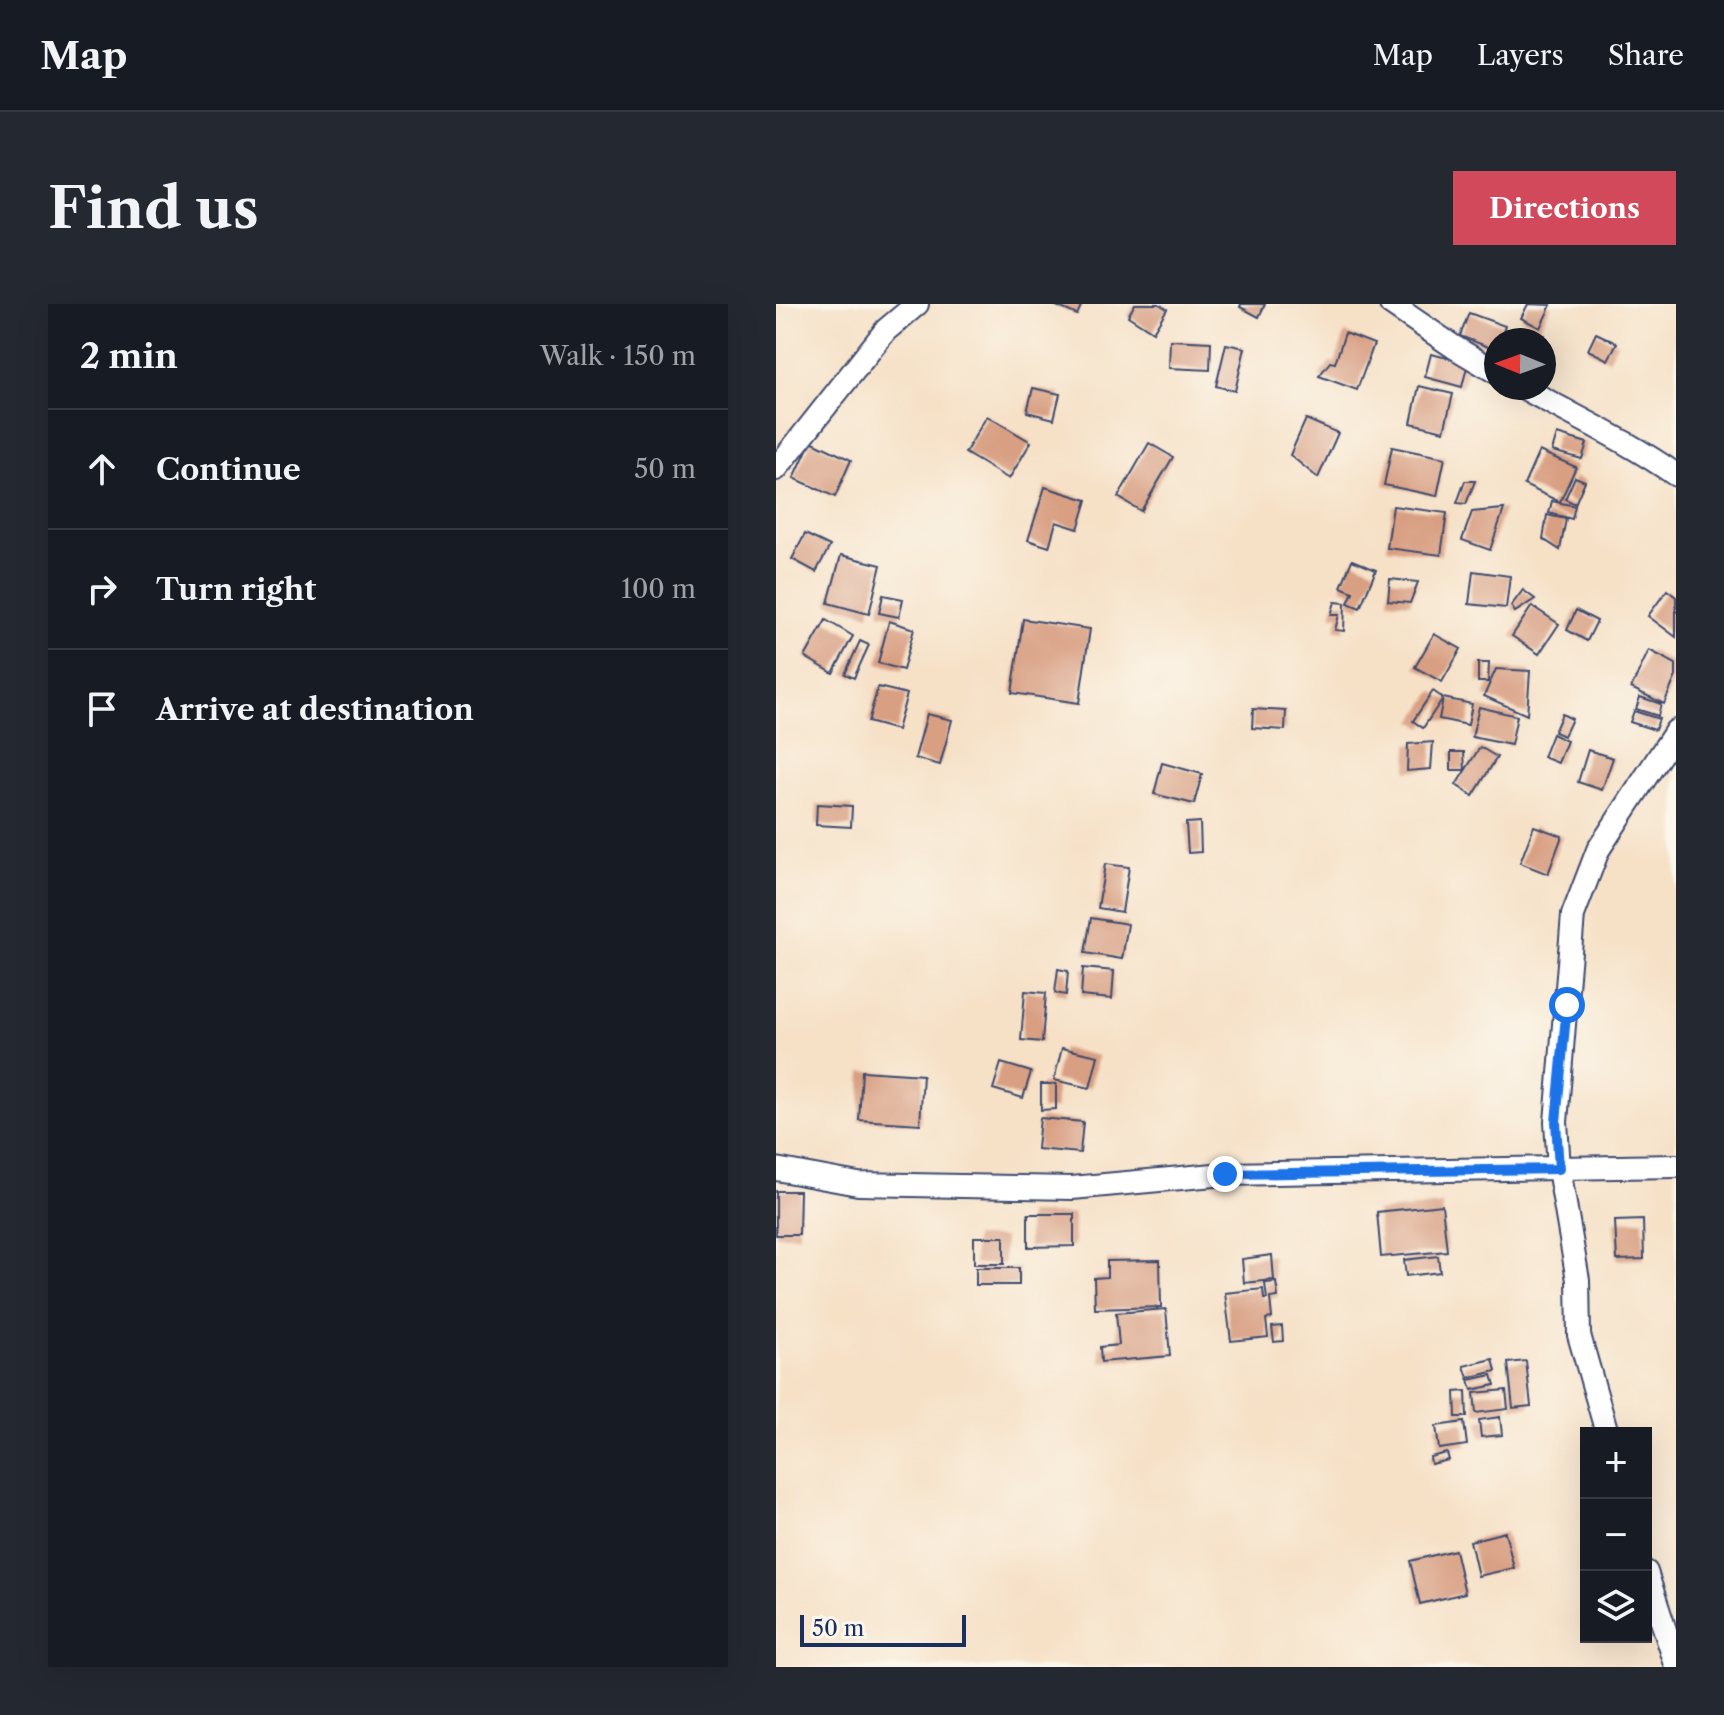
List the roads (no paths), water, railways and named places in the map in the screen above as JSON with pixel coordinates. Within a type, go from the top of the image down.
[{"type":"street","points":[[776,469],[886,330],[917,304]]},
{"type":"street","points":[[1391,304],[1484,365]]},
{"type":"street","points":[[1545,400],[1631,445],[1676,475]]},
{"type":"street","points":[[1605,1427],[1579,1335],[1578,1280],[1559,1169],[1556,1122],[1573,915],[1598,850],[1676,731]]},
{"type":"street","points":[[776,1169],[858,1184],[1072,1188],[1225,1174],[1676,1166]]},
{"type":"street","points":[[1652,1590],[1676,1664]]}]
